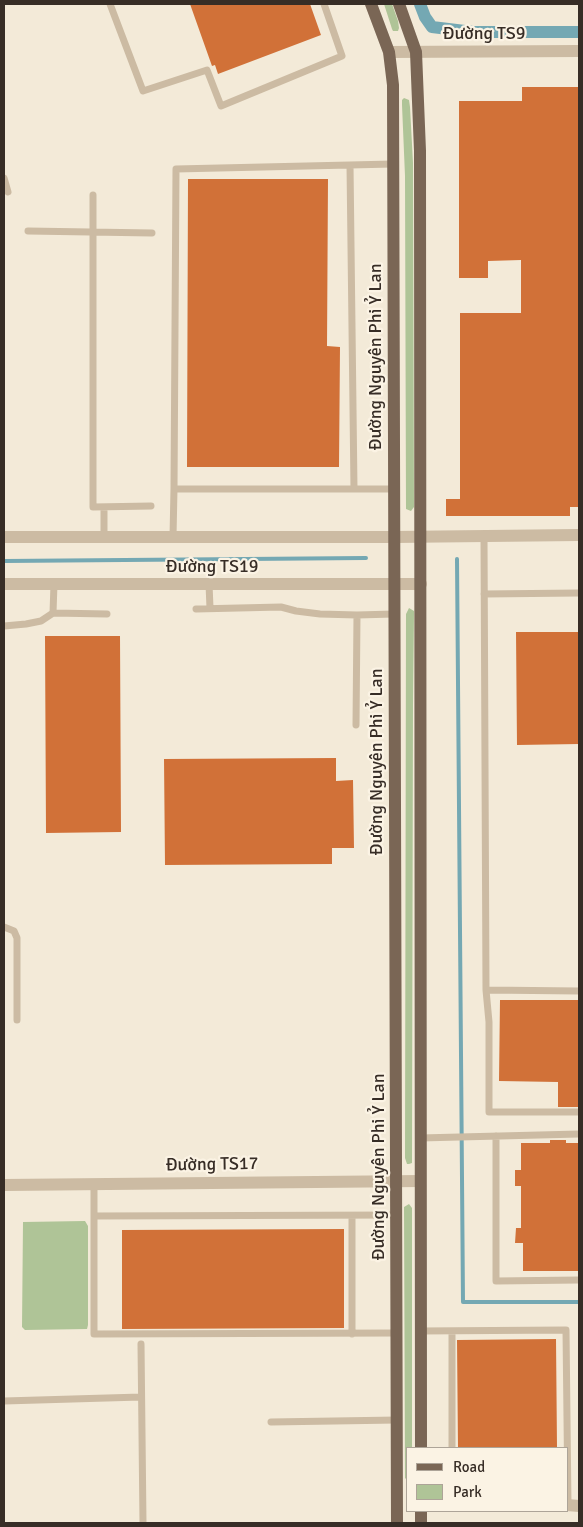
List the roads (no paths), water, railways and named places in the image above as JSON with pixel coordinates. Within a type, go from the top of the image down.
[{"type":"main road","name":"Đường Nguyên Phi Ỷ Lan","points":[[371,4],[389,52],[393,85],[397,1420],[402,1506],[397,1523]]},
{"type":"main road","points":[[399,4],[416,52],[420,161],[421,1447]]},
{"type":"street","name":"Đường TS9","points":[[389,52],[579,51]]},
{"type":"street","points":[[4,537],[484,536],[579,534]]},
{"type":"street","name":"Đường TS19","points":[[4,584],[420,584]]},
{"type":"street","name":"Đường TS17","points":[[4,1185],[420,1181]]},
{"type":"lane","points":[[110,4],[143,91],[206,70],[221,106],[342,56],[324,4]]},
{"type":"lane","points":[[173,537],[176,170],[393,164]]},
{"type":"lane","points":[[350,165],[354,489]]},
{"type":"lane","points":[[4,178],[8,192]]},
{"type":"lane","points":[[93,195],[93,507],[151,506]]},
{"type":"lane","points":[[28,231],[152,233]]},
{"type":"lane","points":[[174,489],[394,488]]},
{"type":"lane","points":[[104,507],[104,537]]},
{"type":"lane","points":[[484,536],[486,990],[489,1022],[489,1112],[579,1112]]},
{"type":"lane","points":[[53,612],[54,584]]},
{"type":"lane","points":[[209,584],[210,608]]},
{"type":"lane","points":[[484,594],[579,593]]},
{"type":"lane","points":[[196,609],[281,608],[320,614],[394,614]]},
{"type":"lane","points":[[4,626],[41,621],[53,612],[107,614]]},
{"type":"lane","points":[[356,725],[357,615]]},
{"type":"lane","points":[[4,927],[14,931],[18,938],[17,1020]]},
{"type":"lane","points":[[486,990],[579,991]]},
{"type":"lane","points":[[420,1138],[579,1134]]},
{"type":"lane","points":[[496,1136],[496,1281],[579,1280]]},
{"type":"lane","points":[[94,1184],[94,1334],[397,1333]]},
{"type":"lane","points":[[94,1216],[397,1215]]},
{"type":"lane","points":[[352,1216],[352,1334]]},
{"type":"lane","points":[[420,1331],[566,1330],[567,1447]]},
{"type":"lane","points":[[452,1331],[452,1447]]},
{"type":"lane","points":[[141,1344],[143,1523]]},
{"type":"lane","points":[[4,1401],[141,1397]]},
{"type":"lane","points":[[271,1422],[397,1420]]},
{"type":"lane","points":[[568,1486],[571,1506]]},
{"type":"waterway","points":[[420,4],[425,17],[432,27],[473,32],[579,32]]},
{"type":"waterway","points":[[4,561],[366,558]]},
{"type":"waterway","points":[[457,559],[463,1302],[579,1302]]}]
